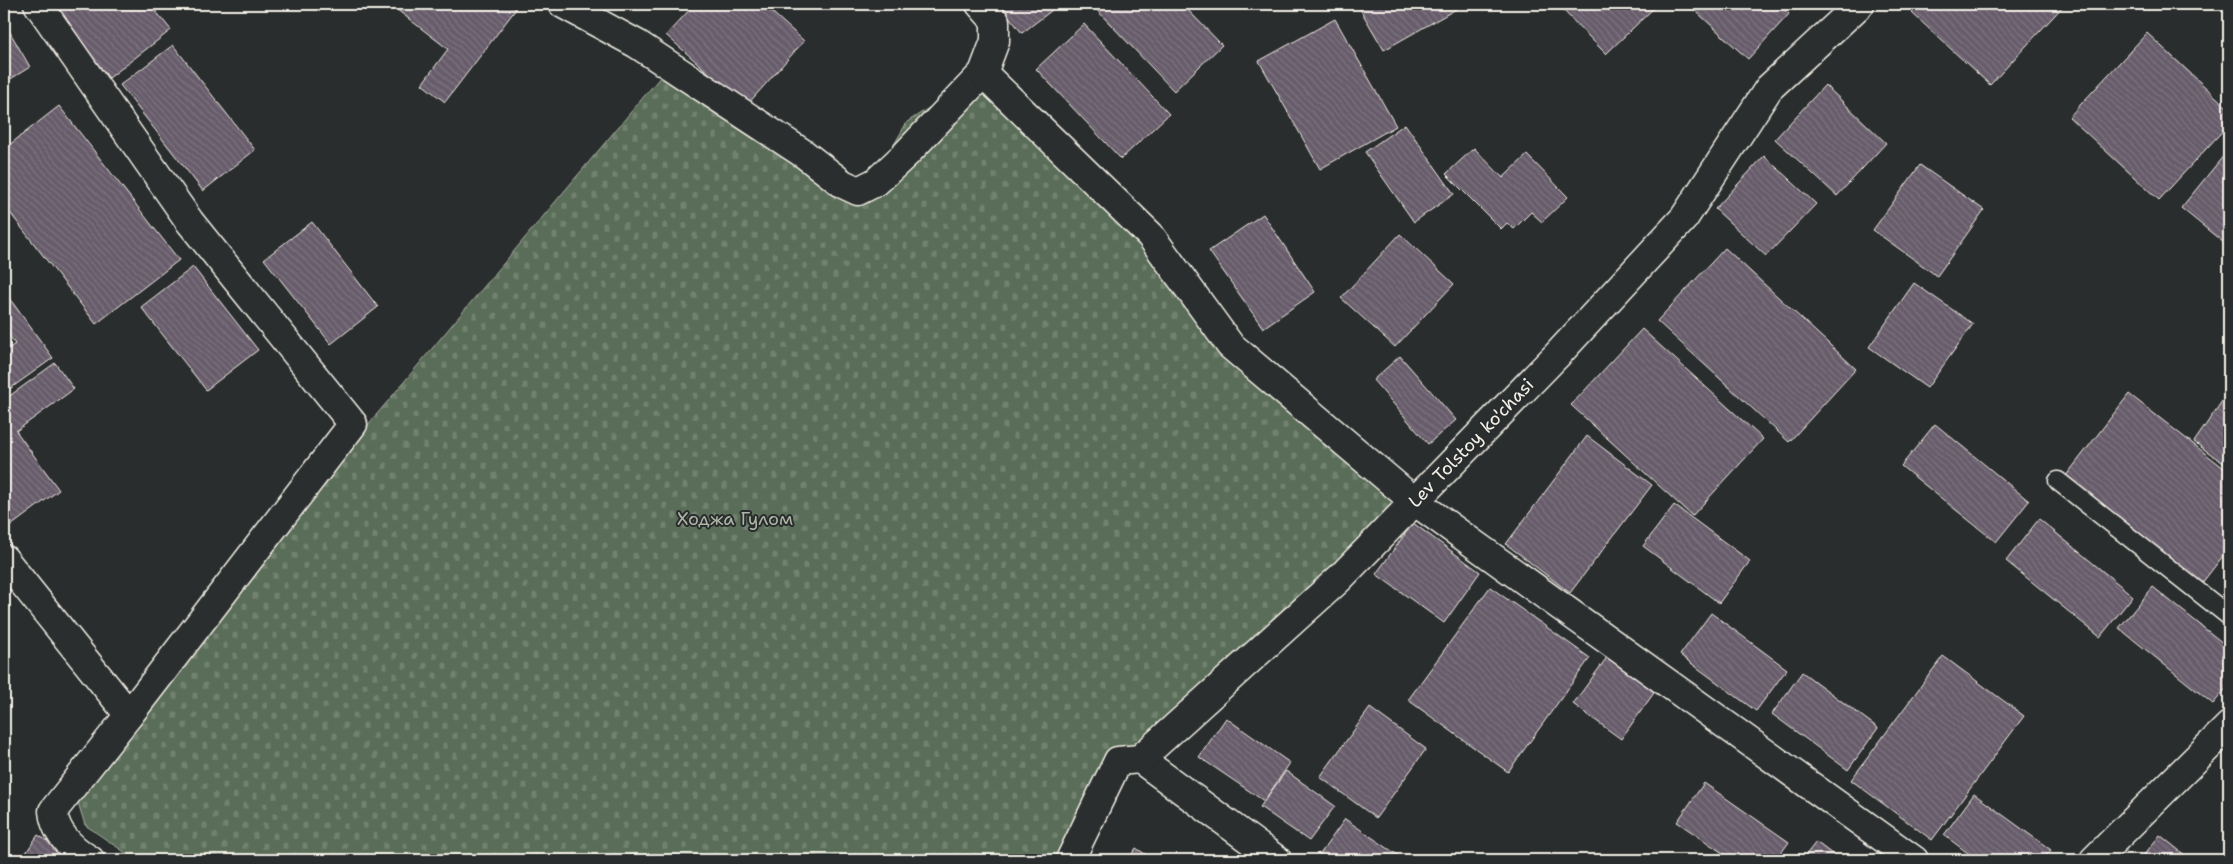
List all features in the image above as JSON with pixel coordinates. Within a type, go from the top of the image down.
[{"type":"street","points":[[38,4],[190,222],[353,424],[54,811],[54,819],[61,835],[78,853],[90,860]]},
{"type":"street","points":[[563,4],[637,44],[804,154],[843,184],[858,191],[876,182],[983,72],[995,41],[995,20],[980,4]]},
{"type":"street","name":"Lev Tolstoy ko'chasi","points":[[1140,760],[1340,578],[1558,354],[1684,218],[1769,88],[1857,5]]},
{"type":"street","points":[[983,72],[1150,235],[1230,344],[1414,501],[1914,860]]},
{"type":"street","points":[[4,559],[128,715]]},
{"type":"street","points":[[2094,860],[2229,726]]},
{"type":"street","points":[[1070,860],[1118,761],[1140,760],[1277,860]]},
{"type":"lane","points":[[2058,481],[2229,616]]},
{"type":"green space","name":"Ходжа Гулом","points":[[667,69],[861,202],[907,122],[983,73],[1257,367],[1414,501],[1118,761],[1072,860],[136,860],[85,825],[77,799],[235,583]]},
{"type":"building","points":[[51,4],[150,4],[171,30],[109,78]]},
{"type":"building","points":[[400,4],[508,4],[516,9],[445,102],[422,84],[448,49],[396,9]]},
{"type":"building","points":[[695,4],[763,4],[804,41],[746,106],[666,35]]},
{"type":"building","points":[[999,4],[1060,4],[1022,33]]},
{"type":"building","points":[[1091,4],[1182,4],[1222,45],[1174,91]]},
{"type":"building","points":[[1357,4],[1465,4],[1384,50]]},
{"type":"building","points":[[1557,4],[1658,4],[1606,54]]},
{"type":"building","points":[[1688,4],[1777,4],[1789,14],[1748,59]]},
{"type":"building","points":[[1921,4],[2065,4],[1990,85],[1912,13]]},
{"type":"building","points":[[1335,19],[1396,126],[1320,169],[1259,61]]},
{"type":"building","points":[[4,22],[30,67],[4,83]]},
{"type":"building","points":[[1084,24],[1169,114],[1121,159],[1036,69]]},
{"type":"building","points":[[2147,33],[2229,109],[2229,124],[2159,200],[2069,117]]},
{"type":"building","points":[[173,45],[255,150],[203,191],[120,85]]},
{"type":"building","points":[[1825,85],[1886,143],[1837,196],[1775,139]]},
{"type":"building","points":[[59,106],[179,260],[96,324],[4,205],[4,149]]},
{"type":"building","points":[[1405,124],[1454,194],[1414,222],[1365,152]]},
{"type":"building","points":[[1474,148],[1503,178],[1527,155],[1568,197],[1542,222],[1531,212],[1514,229],[1507,223],[1501,229],[1446,174]]},
{"type":"building","points":[[2229,149],[2229,247],[2181,208]]},
{"type":"building","points":[[1764,156],[1816,204],[1766,256],[1715,209]]},
{"type":"building","points":[[1920,165],[1984,210],[1937,276],[1873,230]]},
{"type":"building","points":[[1263,214],[1315,292],[1263,328],[1209,251]]},
{"type":"building","points":[[312,222],[378,307],[331,344],[264,259]]},
{"type":"building","points":[[1400,234],[1454,284],[1395,347],[1341,298]]},
{"type":"building","points":[[1725,248],[1856,369],[1789,442],[1657,321]]},
{"type":"building","points":[[193,267],[258,350],[206,390],[141,307]]},
{"type":"building","points":[[1914,283],[1973,324],[1927,388],[1869,347]]},
{"type":"building","points":[[4,291],[53,358],[4,393],[4,352],[15,344],[4,328]]},
{"type":"building","points":[[1642,329],[1763,439],[1692,516],[1571,405]]},
{"type":"building","points":[[1400,356],[1456,420],[1428,444],[1373,380]]},
{"type":"building","points":[[55,363],[74,389],[16,431],[59,490],[4,531],[4,400]]},
{"type":"building","points":[[2229,391],[2229,467],[2194,442]]},
{"type":"building","points":[[2129,394],[2229,472],[2229,548],[2202,583],[2065,477]]},
{"type":"building","points":[[1935,424],[2029,501],[1996,542],[1901,466]]},
{"type":"building","points":[[1587,436],[1652,485],[1570,593],[1506,544]]},
{"type":"building","points":[[1674,505],[1750,561],[1719,603],[1643,546]]},
{"type":"building","points":[[2039,519],[2133,596],[2100,637],[2006,561]]},
{"type":"building","points":[[1413,523],[1480,572],[1444,623],[1376,574]]},
{"type":"building","points":[[1490,587],[1590,658],[1508,772],[1408,700]]},
{"type":"building","points":[[2153,587],[2229,648],[2229,685],[2213,704],[2119,628]]},
{"type":"building","points":[[1711,613],[1787,669],[1756,711],[1680,655]]},
{"type":"building","points":[[1608,656],[1656,690],[1621,739],[1573,704]]},
{"type":"building","points":[[1943,656],[2024,716],[1932,840],[1851,780]]},
{"type":"building","points":[[1802,672],[1878,728],[1848,770],[1772,714]]},
{"type":"building","points":[[1370,708],[1426,749],[1376,818],[1320,777]]},
{"type":"building","points":[[1226,718],[1290,763],[1264,801],[1199,757]]},
{"type":"building","points":[[1286,771],[1335,806],[1309,841],[1260,807]]},
{"type":"building","points":[[1704,783],[1789,842],[1776,860],[1733,860],[1677,822]]},
{"type":"building","points":[[1974,794],[2051,850],[2043,860],[1977,860],[1944,835]]},
{"type":"building","points":[[1345,819],[1405,860],[1323,860],[1318,857]]},
{"type":"building","points":[[38,835],[77,860],[21,860]]},
{"type":"building","points":[[2160,835],[2191,860],[2140,860]]},
{"type":"building","points":[[1816,842],[1840,860],[1802,860]]},
{"type":"building","points":[[1136,848],[1154,860],[1128,860]]}]
